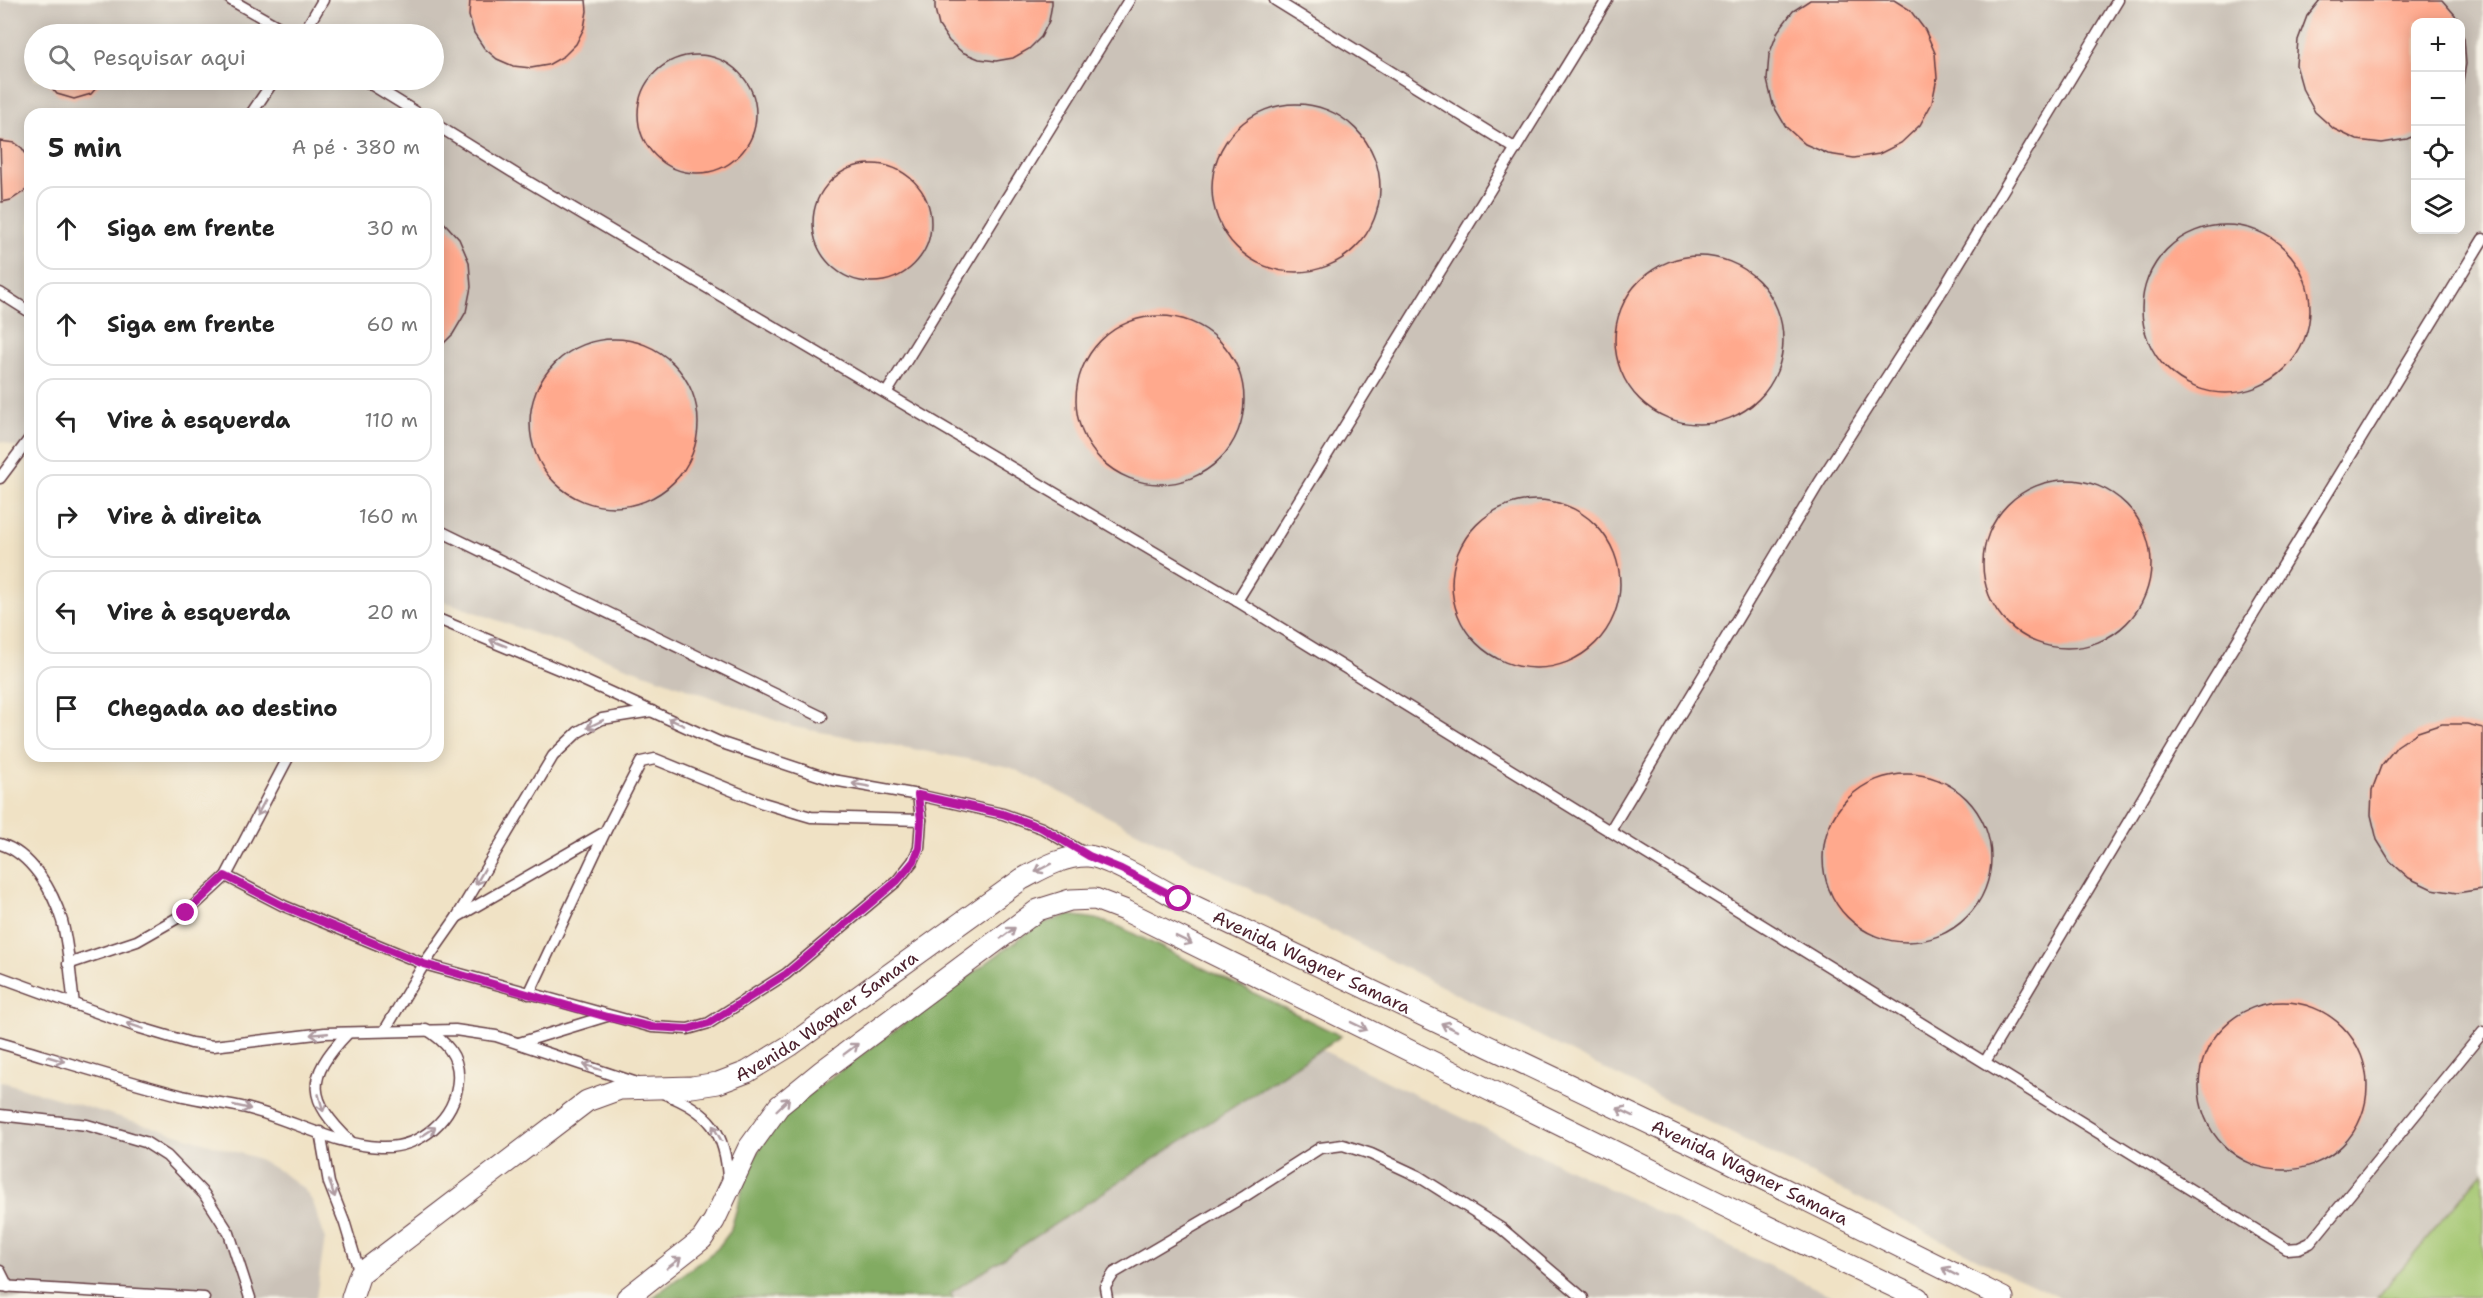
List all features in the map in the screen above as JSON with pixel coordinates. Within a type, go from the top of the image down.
[{"type":"street","name":"Avenida Wagner Samara","points":[[360,1274],[587,1101],[620,1089],[692,1088],[718,1083],[747,1072],[791,1045],[1022,879],[1054,862],[1089,856],[1121,869],[1179,899],[1714,1154],[2002,1298]]},
{"type":"street","name":"Avenida Wagner Samara","points":[[627,1298],[702,1239],[714,1221],[748,1149],[779,1106],[822,1071],[1038,910],[1070,900],[1095,899],[1124,910],[1741,1214],[1918,1298]]},
{"type":"street","points":[[352,1298],[360,1274]]},
{"type":"lane","points":[[231,0],[273,24]]},
{"type":"lane","points":[[309,24],[323,0]]},
{"type":"lane","points":[[887,392],[1129,0]]},
{"type":"lane","points":[[1275,0],[1516,149]]},
{"type":"lane","points":[[1237,601],[1606,0]]},
{"type":"lane","points":[[1610,831],[1819,483],[1951,276],[2118,0]]},
{"type":"lane","points":[[255,108],[267,90]]},
{"type":"lane","points":[[380,90],[409,108]]},
{"type":"lane","points":[[444,130],[527,182],[887,392],[1237,601],[2287,1249],[2299,1248],[2310,1243],[2483,1032]]},
{"type":"lane","points":[[1985,1062],[2212,682],[2483,239]]},
{"type":"lane","points":[[0,293],[24,308]]},
{"type":"lane","points":[[0,478],[24,446]]},
{"type":"lane","points":[[444,533],[822,717]]},
{"type":"lane","points":[[444,621],[563,671],[719,742],[832,780],[918,795],[1003,814],[1042,828],[1089,856]]},
{"type":"lane","points":[[385,1030],[424,964],[457,917],[553,756],[578,732],[602,719],[652,711]]},
{"type":"lane","points":[[529,994],[637,765],[648,759],[655,759],[687,771],[763,803],[811,817],[921,820]]},
{"type":"lane","points":[[68,964],[136,941],[186,913],[225,876],[286,762]]},
{"type":"lane","points":[[225,876],[284,906],[424,964],[607,1017],[652,1027],[688,1029],[709,1023],[786,974],[897,881],[914,861],[919,848],[921,820],[918,795]]},
{"type":"lane","points":[[457,917],[605,832]]},
{"type":"lane","points":[[0,844],[25,858],[48,887],[62,921],[74,1004]]},
{"type":"lane","points":[[0,977],[137,1027],[191,1043],[213,1046],[325,1033],[347,1034],[426,1029],[486,1035],[519,1043],[689,1103],[701,1112],[713,1127],[727,1158],[728,1190]]},
{"type":"lane","points":[[519,1043],[607,1017]]},
{"type":"lane","points":[[0,1043],[184,1096],[247,1108],[351,1142],[382,1147],[404,1143],[428,1134],[446,1117],[456,1098],[459,1078],[452,1051],[426,1029]]},
{"type":"lane","points":[[347,1034],[322,1062],[317,1081],[319,1104],[327,1117],[351,1142]]},
{"type":"lane","points":[[0,1115],[87,1125],[145,1142],[167,1156],[204,1194],[229,1233],[250,1298]]},
{"type":"lane","points":[[320,1132],[329,1183],[345,1224],[360,1274]]},
{"type":"lane","points":[[1107,1298],[1106,1287],[1114,1273],[1245,1196],[1320,1148],[1344,1145],[1371,1154],[1418,1176],[1502,1229],[1583,1298]]},
{"type":"lane","points":[[0,1271],[4,1286],[64,1294],[204,1298]]},
{"type":"shaded area","points":[[0,0],[2483,0],[2483,1171],[2377,1298],[2061,1298],[2002,1271],[1010,767],[794,727],[444,601],[444,108],[24,108],[24,450],[0,441]]},
{"type":"shaded area","points":[[1320,1049],[1836,1298],[953,1298],[950,1293]]},
{"type":"shaded area","points":[[0,1081],[256,1158],[281,1172],[303,1188],[313,1202],[325,1238],[316,1298],[0,1298]]},
{"type":"green space","points":[[1069,915],[1096,919],[1120,927],[1341,1036],[950,1293],[953,1298],[652,1298],[717,1249],[730,1232],[749,1166],[781,1114],[1038,925]]},
{"type":"green space","points":[[2483,1171],[2483,1290],[2476,1298],[2377,1298]]},
{"type":"building","points":[[470,0],[586,0],[587,11],[584,28],[576,44],[564,56],[548,65],[531,68],[513,66],[497,59],[484,48],[474,33],[469,16]]},
{"type":"building","points":[[935,0],[1052,0],[1052,4],[1049,21],[1041,37],[1029,49],[1013,58],[996,61],[979,59],[962,52],[949,41],[939,26]]},
{"type":"building","points":[[1810,0],[1894,0],[1910,10],[1925,30],[1935,53],[1937,78],[1932,103],[1920,125],[1901,143],[1879,154],[1854,158],[1828,154],[1805,144],[1786,127],[1773,105],[1767,80],[1769,55],[1778,31],[1793,11]]},
{"type":"building","points":[[2320,0],[2442,0],[2455,15],[2456,18],[2411,18],[2411,137],[2382,143],[2357,140],[2334,129],[2315,112],[2303,90],[2296,65],[2298,40],[2307,16]]},
{"type":"building","points":[[697,55],[730,65],[746,81],[756,114],[746,147],[730,163],[697,173],[664,163],[648,147],[638,114],[648,81],[664,65]]},
{"type":"building","points":[[54,90],[94,90],[91,94],[74,99],[57,94]]},
{"type":"building","points":[[1296,104],[1312,105],[1328,110],[1356,128],[1374,156],[1379,172],[1379,204],[1374,220],[1356,248],[1328,266],[1312,271],[1296,272],[1280,271],[1264,266],[1236,248],[1218,220],[1213,204],[1212,188],[1213,172],[1218,156],[1236,128],[1264,110],[1280,105]]},
{"type":"building","points":[[0,141],[15,143],[24,151],[24,191],[11,200],[2,202]]},
{"type":"building","points":[[872,164],[905,174],[921,190],[931,223],[921,256],[905,272],[872,282],[839,272],[823,256],[813,223],[823,190],[839,174]]},
{"type":"building","points":[[444,223],[459,239],[469,262],[471,287],[466,312],[453,334],[444,343]]},
{"type":"building","points":[[2226,225],[2242,226],[2258,231],[2286,249],[2304,277],[2309,293],[2309,325],[2304,341],[2286,369],[2258,387],[2242,392],[2226,393],[2210,392],[2194,387],[2166,369],[2148,341],[2143,325],[2142,309],[2143,293],[2148,277],[2166,249],[2194,231],[2210,226]]},
{"type":"building","points":[[1699,256],[1715,257],[1731,262],[1759,280],[1777,308],[1782,324],[1782,356],[1777,372],[1759,400],[1731,418],[1715,423],[1699,424],[1683,423],[1667,418],[1639,400],[1621,372],[1616,356],[1615,340],[1616,324],[1621,308],[1639,280],[1667,262],[1683,257]]},
{"type":"building","points":[[1160,316],[1176,317],[1192,322],[1220,340],[1238,368],[1243,384],[1243,416],[1238,432],[1220,460],[1192,478],[1176,483],[1160,484],[1144,483],[1128,478],[1100,460],[1082,432],[1077,416],[1076,400],[1077,384],[1082,368],[1100,340],[1128,322],[1144,317]]},
{"type":"building","points":[[614,339],[630,340],[646,345],[674,363],[692,391],[697,407],[697,439],[692,455],[674,483],[646,501],[630,506],[614,507],[598,506],[582,501],[554,483],[536,455],[531,439],[530,423],[531,407],[536,391],[554,363],[582,345],[598,340]]},
{"type":"building","points":[[2067,480],[2083,481],[2099,486],[2127,504],[2145,532],[2150,548],[2150,580],[2145,596],[2127,624],[2099,642],[2083,647],[2067,648],[2051,647],[2035,642],[2007,624],[1989,596],[1984,580],[1983,564],[1984,548],[1989,532],[2007,504],[2035,486],[2051,481]]},
{"type":"building","points":[[1536,500],[1552,501],[1568,506],[1596,524],[1614,552],[1619,568],[1619,600],[1614,616],[1596,644],[1568,662],[1552,667],[1536,668],[1520,667],[1504,662],[1476,644],[1458,616],[1453,600],[1452,584],[1453,568],[1458,552],[1476,524],[1504,506],[1520,501]]},
{"type":"building","points":[[2442,724],[2467,724],[2483,728],[2482,889],[2457,893],[2432,889],[2409,878],[2390,861],[2377,840],[2371,815],[2372,790],[2381,766],[2397,746],[2418,732]]},
{"type":"building","points":[[1907,774],[1923,775],[1939,780],[1967,798],[1985,826],[1990,842],[1990,874],[1985,890],[1967,918],[1939,936],[1923,941],[1907,942],[1891,941],[1875,936],[1847,918],[1829,890],[1824,874],[1823,858],[1824,842],[1829,826],[1847,798],[1875,780],[1891,775]]},
{"type":"building","points":[[2283,1002],[2299,1003],[2315,1008],[2343,1026],[2361,1054],[2366,1070],[2366,1102],[2361,1118],[2343,1146],[2315,1164],[2299,1169],[2283,1170],[2267,1169],[2251,1164],[2223,1146],[2205,1118],[2200,1102],[2199,1086],[2200,1070],[2205,1054],[2223,1026],[2251,1008],[2267,1003]]},
{"type":"route","points":[[186,913],[225,876],[284,906],[424,964],[607,1017],[652,1027],[688,1029],[709,1023],[786,974],[897,881],[914,861],[919,848],[921,820],[918,795],[1003,814],[1042,828],[1089,856],[1121,869],[1179,899]]}]
